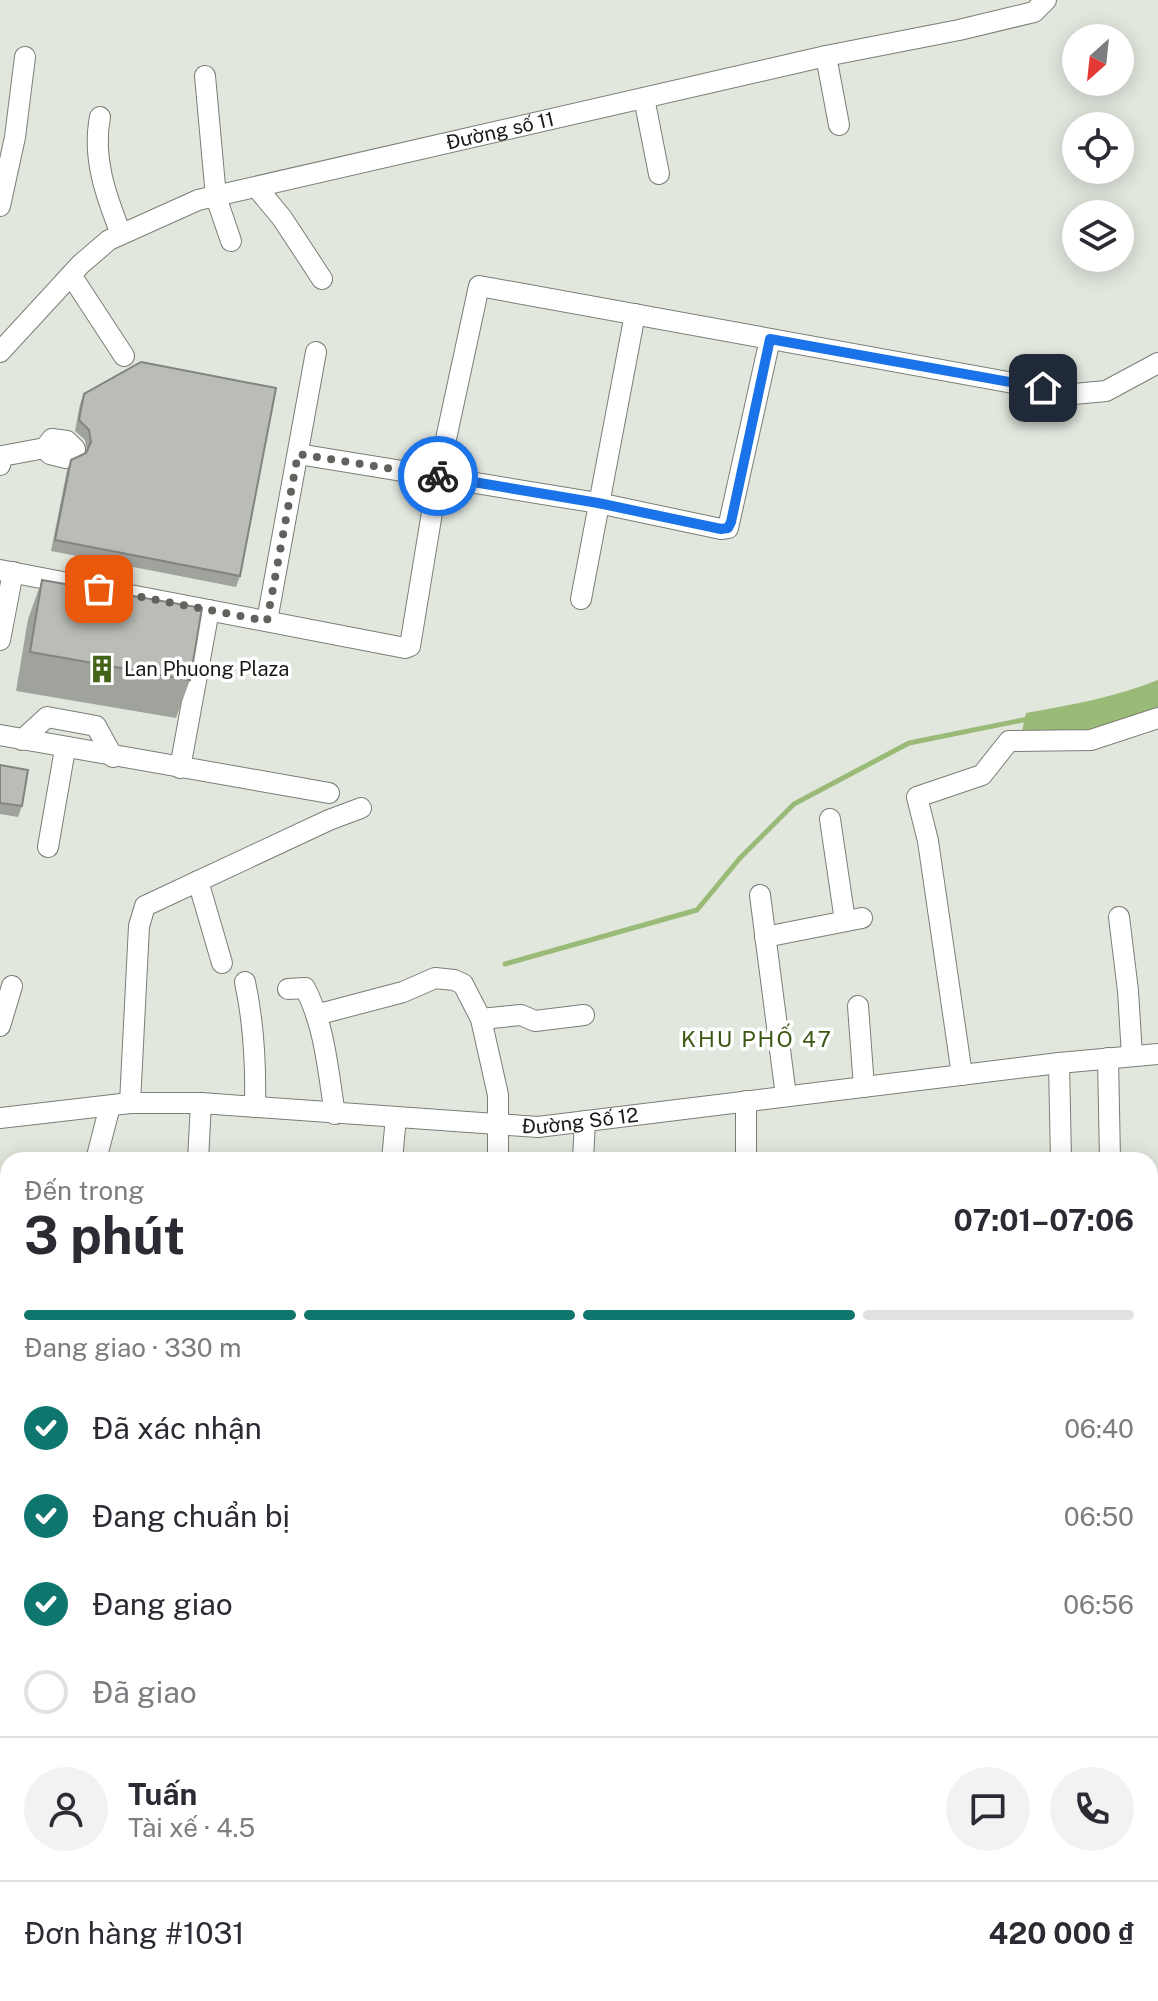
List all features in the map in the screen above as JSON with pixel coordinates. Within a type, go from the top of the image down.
[{"type":"street","name":"Đường số 11","points":[[0,352],[71,275],[109,240],[198,200],[826,56],[959,30],[1034,12],[1046,0]]},
{"type":"street","points":[[826,56],[839,125]]},
{"type":"street","points":[[0,206],[15,137],[25,57]]},
{"type":"street","points":[[205,76],[216,197],[231,241]]},
{"type":"street","points":[[644,98],[659,174]]},
{"type":"street","points":[[100,117],[97,134],[100,180],[121,234]]},
{"type":"street","points":[[257,188],[282,218],[322,279]]},
{"type":"street","points":[[71,275],[124,356]]},
{"type":"street","points":[[0,640],[6,571],[405,648],[410,646],[438,476],[479,286],[1074,394],[1106,391],[1158,363]]},
{"type":"street","points":[[581,599],[635,314]]},
{"type":"street","points":[[298,454],[598,503],[728,528],[770,339]]},
{"type":"street","points":[[267,621],[316,352]]},
{"type":"street","points":[[1,461],[45,448]]},
{"type":"street","points":[[180,768],[209,610]]},
{"type":"street","points":[[22,740],[47,717],[96,726],[113,757]]},
{"type":"street","points":[[962,1075],[928,841],[917,797],[982,775],[1009,741],[1091,740],[1158,718]]},
{"type":"street","points":[[0,735],[65,749],[329,793]]},
{"type":"street","points":[[48,847],[65,749]]},
{"type":"street","points":[[99,1152],[120,1104],[139,926],[145,906],[361,808]]},
{"type":"street","points":[[765,937],[853,920],[830,819]]},
{"type":"street","points":[[198,881],[222,963]]},
{"type":"street","points":[[760,895],[786,1096]]},
{"type":"street","points":[[1119,917],[1132,1056]]},
{"type":"street","points":[[316,1015],[403,992],[435,978],[463,984],[481,1019],[498,1095],[498,1152]]},
{"type":"street","points":[[245,982],[254,1030],[255,1107]]},
{"type":"street","points":[[2,1015],[12,986]]},
{"type":"street","points":[[288,989],[305,988],[316,1015],[335,1114]]},
{"type":"street","points":[[858,1006],[864,1087]]},
{"type":"street","points":[[481,1019],[485,1016],[521,1015],[535,1021],[584,1015]]},
{"type":"street","name":"Đường Số 12","points":[[0,1118],[120,1104],[201,1103],[538,1127],[1059,1063],[1158,1054]]},
{"type":"street","points":[[1108,1058],[1110,1152]]},
{"type":"street","points":[[1059,1063],[1061,1152]]},
{"type":"street","points":[[746,1101],[746,1152]]},
{"type":"street","points":[[198,1152],[201,1103]]},
{"type":"street","points":[[393,1152],[396,1117]]},
{"type":"street","points":[[583,1152],[585,1121]]},
{"type":"shaded area","points":[[1158,680],[1158,707],[1117,724],[1077,732],[1021,735],[1026,713],[1109,696]]},
{"type":"building","points":[[141,362],[276,388],[240,576],[55,540],[71,460],[86,453],[91,442],[89,430],[79,420],[84,394]]},
{"type":"building","points":[[42,580],[202,608],[190,680],[30,652]]},
{"type":"building","points":[[0,765],[28,770],[22,806],[0,803]]},
{"type":"waterway","points":[[505,964],[697,910],[740,858],[794,804],[909,743],[1028,719]]},
{"type":"way so far","points":[[99,589],[267,621],[298,454],[438,476]]},
{"type":"place","name":"Lan Phuong Plaza","points":[[102,669]]},
{"type":"district","name":"KHU PHỐ 47","points":[[757,1039]]},
{"type":"route","points":[[438,476],[728,528],[770,339],[1043,388]]}]
